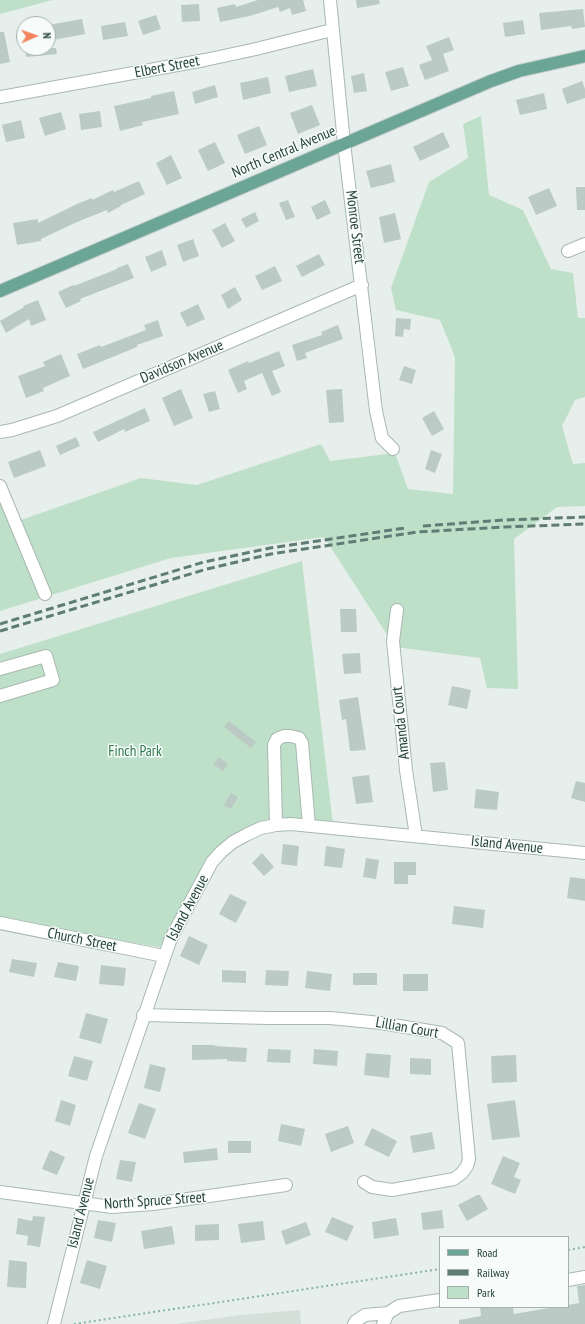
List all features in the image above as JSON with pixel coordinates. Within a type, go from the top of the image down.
[{"type":"main road","name":"North Central Avenue","points":[[0,290],[491,81],[519,71],[585,56]]},
{"type":"street","name":"Monroe Street","points":[[330,0],[344,143],[376,411],[382,438],[393,449]]},
{"type":"street","name":"Elbert Street","points":[[0,96],[205,60],[332,30]]},
{"type":"street","points":[[568,251],[585,244]]},
{"type":"street","name":"Davidson Avenue","points":[[0,432],[12,430],[57,416],[362,285]]},
{"type":"street","points":[[0,486],[45,594]]},
{"type":"street","name":"Amanda Court","points":[[397,610],[393,641],[406,770],[416,836]]},
{"type":"street","points":[[0,669],[46,656],[53,680],[0,696]]},
{"type":"street","points":[[276,825],[274,745],[277,739],[284,736],[290,736],[299,738],[302,743],[309,826]]},
{"type":"street","name":"Island Avenue","points":[[54,1324],[96,1156],[164,956],[171,938],[212,862],[227,847],[246,835],[261,828],[291,824],[585,853]]},
{"type":"street","name":"Church Street","points":[[0,923],[164,956]]},
{"type":"street","name":"Lillian Court","points":[[143,1015],[330,1018],[381,1022],[442,1033],[458,1043],[469,1159],[467,1166],[462,1173],[454,1179],[392,1190],[372,1187],[364,1182]]},
{"type":"street","name":"North Spruce Street","points":[[0,1192],[112,1207],[154,1204],[286,1185]]},
{"type":"street","points":[[569,1280],[585,1277]]},
{"type":"street","points":[[354,1324],[366,1315],[385,1318],[399,1306],[439,1300]]},
{"type":"path","points":[[569,1250],[585,1247]]},
{"type":"path","points":[[74,1324],[439,1269]]},
{"type":"shaded area","points":[[300,1310],[301,1324],[176,1324],[241,1315]]},
{"type":"green space","points":[[0,0],[53,0],[0,14]]},
{"type":"green space","points":[[481,116],[489,195],[523,210],[551,269],[573,273],[578,318],[585,318],[585,397],[575,400],[562,426],[573,464],[585,463],[585,506],[557,507],[514,539],[518,689],[487,688],[480,658],[395,647],[324,537],[171,558],[0,611],[0,479],[18,521],[141,478],[197,485],[321,444],[330,461],[395,453],[408,489],[453,494],[455,357],[440,320],[396,310],[391,288],[429,182],[468,158],[463,124]]},
{"type":"green space","name":"Finch Park","points":[[302,561],[333,825],[287,823],[227,850],[165,948],[0,921],[0,654]]},
{"type":"building","points":[[258,0],[303,0],[306,11],[292,15],[290,8],[280,12],[278,7],[250,16],[220,22],[217,8],[235,4],[236,7]]},
{"type":"building","points":[[356,0],[379,0],[380,4],[357,8]]},
{"type":"building","points":[[199,4],[200,21],[182,22],[181,5]]},
{"type":"building","points":[[583,9],[585,27],[572,29],[571,26],[541,30],[539,13]]},
{"type":"building","points":[[156,15],[161,29],[143,35],[138,21]]},
{"type":"building","points":[[82,19],[85,34],[56,39],[56,24]]},
{"type":"building","points":[[523,20],[525,34],[505,37],[503,23]]},
{"type":"building","points":[[125,22],[128,36],[103,40],[101,26]]},
{"type":"building","points":[[0,32],[4,32],[10,62],[0,64]]},
{"type":"building","points":[[449,37],[454,50],[443,54],[449,71],[425,80],[419,65],[432,60],[426,46]]},
{"type":"building","points":[[403,67],[409,86],[391,91],[385,72]]},
{"type":"building","points":[[313,69],[317,86],[289,92],[285,76]]},
{"type":"building","points":[[364,73],[367,91],[354,93],[351,76]]},
{"type":"building","points":[[268,77],[271,93],[243,100],[240,83]]},
{"type":"building","points":[[582,81],[585,89],[585,98],[567,104],[562,89]]},
{"type":"building","points":[[215,85],[218,97],[195,104],[192,92]]},
{"type":"building","points":[[174,91],[179,114],[142,122],[143,125],[120,131],[114,106],[151,98],[151,96]]},
{"type":"building","points":[[544,93],[547,109],[520,115],[516,100]]},
{"type":"building","points":[[312,105],[320,125],[298,134],[290,113]]},
{"type":"building","points":[[100,111],[102,127],[81,130],[79,114]]},
{"type":"building","points":[[61,112],[66,129],[45,136],[39,118]]},
{"type":"building","points":[[21,120],[25,138],[6,142],[2,125]]},
{"type":"building","points":[[259,126],[267,145],[245,154],[237,135]]},
{"type":"building","points":[[443,132],[450,147],[420,161],[413,147]]},
{"type":"building","points":[[215,142],[225,163],[208,171],[198,150]]},
{"type":"building","points":[[171,155],[182,178],[167,185],[156,163]]},
{"type":"building","points":[[391,164],[395,182],[371,188],[366,171]]},
{"type":"building","points":[[139,181],[145,194],[108,213],[107,210],[77,222],[41,239],[41,241],[17,245],[13,223],[38,219],[38,223],[77,204],[92,198],[92,200],[113,190],[114,192]]},
{"type":"building","points":[[576,187],[585,187],[585,210],[577,210]]},
{"type":"building","points":[[549,188],[557,206],[536,215],[528,197]]},
{"type":"building","points":[[288,200],[295,217],[286,220],[279,203]]},
{"type":"building","points":[[325,200],[331,213],[317,220],[311,207]]},
{"type":"building","points":[[255,212],[259,221],[246,228],[241,219]]},
{"type":"building","points":[[395,213],[401,239],[384,243],[379,217]]},
{"type":"building","points":[[225,223],[235,241],[222,248],[212,230]]},
{"type":"building","points":[[193,239],[199,256],[183,262],[177,245]]},
{"type":"building","points":[[162,250],[167,265],[151,272],[145,257]]},
{"type":"building","points":[[319,254],[325,265],[302,277],[296,266]]},
{"type":"building","points":[[128,264],[134,278],[80,299],[81,301],[66,308],[58,292]]},
{"type":"building","points":[[275,266],[282,281],[262,290],[255,276]]},
{"type":"building","points":[[235,287],[242,300],[228,309],[221,295]]},
{"type":"building","points":[[38,300],[46,320],[31,326],[29,319],[6,333],[0,321],[24,307],[23,306]]},
{"type":"building","points":[[198,304],[205,319],[187,327],[180,313]]},
{"type":"building","points":[[396,318],[411,319],[410,330],[404,329],[403,337],[395,336]]},
{"type":"building","points":[[158,320],[163,336],[137,345],[137,347],[83,369],[77,354],[100,345],[101,347],[146,330],[144,325]]},
{"type":"building","points":[[338,325],[343,339],[305,353],[307,358],[297,361],[292,345],[322,335],[321,332]]},
{"type":"building","points":[[279,351],[285,366],[272,371],[281,392],[272,396],[262,373],[244,381],[247,389],[238,393],[228,370],[248,361],[249,363]]},
{"type":"building","points":[[61,354],[70,376],[43,388],[44,391],[26,398],[18,376],[45,366],[43,362]]},
{"type":"building","points":[[404,366],[416,370],[412,384],[399,380]]},
{"type":"building","points":[[181,389],[193,418],[174,426],[162,398]]},
{"type":"building","points":[[342,389],[344,422],[329,423],[326,390]]},
{"type":"building","points":[[215,391],[220,409],[209,412],[203,394]]},
{"type":"building","points":[[145,408],[150,421],[125,432],[124,429],[98,442],[93,432]]},
{"type":"building","points":[[434,411],[444,429],[432,436],[422,418]]},
{"type":"building","points":[[76,437],[80,446],[60,455],[56,446]]},
{"type":"building","points":[[40,450],[46,466],[14,478],[8,462]]},
{"type":"building","points":[[431,450],[442,454],[435,473],[425,469]]},
{"type":"building","points":[[340,609],[356,609],[357,632],[341,632]]},
{"type":"building","points":[[360,653],[361,673],[344,674],[342,654]]},
{"type":"building","points":[[452,686],[471,690],[467,709],[448,705]]},
{"type":"building","points":[[358,697],[366,750],[350,751],[346,719],[342,720],[339,700]]},
{"type":"building","points":[[229,721],[256,742],[251,748],[224,727]]},
{"type":"building","points":[[219,757],[228,764],[223,771],[213,764]]},
{"type":"building","points":[[445,762],[448,790],[433,792],[430,763]]},
{"type":"building","points":[[369,775],[373,802],[356,804],[352,777]]},
{"type":"building","points":[[576,781],[585,783],[585,802],[571,798]]},
{"type":"building","points":[[476,789],[499,792],[497,810],[474,808]]},
{"type":"building","points":[[231,793],[238,797],[231,809],[224,805]]},
{"type":"building","points":[[283,844],[299,846],[297,866],[281,864]]},
{"type":"building","points":[[326,846],[345,849],[342,868],[324,866]]},
{"type":"building","points":[[262,853],[274,867],[264,876],[252,863]]},
{"type":"building","points":[[366,858],[379,860],[376,879],[363,877]]},
{"type":"building","points":[[394,862],[416,862],[416,875],[408,875],[408,884],[394,884]]},
{"type":"building","points":[[570,877],[585,879],[585,901],[567,898]]},
{"type":"building","points":[[230,894],[247,902],[236,923],[219,914]]},
{"type":"building","points":[[454,906],[485,910],[483,928],[452,924]]},
{"type":"building","points":[[189,936],[208,945],[199,965],[180,956]]},
{"type":"building","points":[[12,959],[37,963],[34,977],[9,972]]},
{"type":"building","points":[[58,962],[79,966],[76,981],[54,977]]},
{"type":"building","points":[[101,965],[126,968],[124,986],[99,984]]},
{"type":"building","points":[[222,970],[246,971],[246,983],[222,982]]},
{"type":"building","points":[[266,970],[289,971],[288,986],[265,985]]},
{"type":"building","points":[[307,971],[332,974],[330,991],[305,988]]},
{"type":"building","points":[[353,973],[377,973],[377,985],[353,985]]},
{"type":"building","points":[[403,974],[428,974],[428,991],[403,991]]},
{"type":"building","points":[[86,1013],[108,1019],[101,1044],[79,1038]]},
{"type":"building","points":[[192,1045],[215,1045],[247,1048],[246,1062],[227,1061],[227,1059],[192,1060]]},
{"type":"building","points":[[268,1049],[291,1050],[290,1063],[267,1062]]},
{"type":"building","points":[[314,1049],[338,1051],[337,1066],[313,1064]]},
{"type":"building","points":[[366,1053],[391,1055],[389,1078],[364,1075]]},
{"type":"building","points":[[516,1055],[517,1082],[492,1083],[491,1056]]},
{"type":"building","points":[[74,1056],[93,1061],[87,1081],[68,1076]]},
{"type":"building","points":[[410,1058],[431,1059],[431,1075],[410,1074]]},
{"type":"building","points":[[150,1064],[166,1068],[160,1092],[144,1088]]},
{"type":"building","points":[[61,1100],[76,1105],[70,1126],[55,1121]]},
{"type":"building","points":[[515,1100],[520,1137],[492,1140],[487,1104]]},
{"type":"building","points":[[139,1103],[156,1109],[145,1139],[128,1133]]},
{"type":"building","points":[[281,1124],[305,1129],[301,1146],[278,1141]]},
{"type":"building","points":[[348,1126],[354,1143],[331,1152],[325,1134]]},
{"type":"building","points":[[372,1128],[397,1141],[389,1157],[364,1145]]},
{"type":"building","points":[[432,1132],[435,1149],[413,1153],[410,1136]]},
{"type":"building","points":[[228,1141],[251,1141],[251,1153],[228,1153]]},
{"type":"building","points":[[217,1148],[218,1160],[184,1163],[183,1152]]},
{"type":"building","points":[[50,1150],[65,1157],[57,1175],[42,1169]]},
{"type":"building","points":[[503,1156],[520,1163],[514,1177],[521,1180],[515,1194],[491,1184]]},
{"type":"building","points":[[120,1160],[136,1162],[132,1182],[116,1179]]},
{"type":"building","points":[[477,1195],[480,1195],[488,1209],[467,1221],[458,1205]]},
{"type":"building","points":[[442,1210],[444,1228],[423,1230],[421,1213]]},
{"type":"building","points":[[33,1216],[45,1217],[40,1247],[27,1245],[28,1236],[16,1234],[18,1218],[32,1221]]},
{"type":"building","points":[[332,1217],[354,1226],[347,1241],[325,1232]]},
{"type":"building","points":[[396,1218],[399,1235],[374,1239],[372,1222]]},
{"type":"building","points":[[98,1220],[116,1223],[112,1242],[94,1238]]},
{"type":"building","points":[[263,1221],[265,1240],[241,1243],[238,1224]]},
{"type":"building","points":[[306,1222],[311,1235],[286,1245],[281,1231]]},
{"type":"building","points":[[219,1224],[219,1240],[195,1241],[195,1225]]},
{"type":"building","points":[[172,1226],[175,1244],[144,1249],[141,1231]]},
{"type":"building","points":[[9,1260],[27,1262],[26,1288],[7,1287]]},
{"type":"building","points":[[87,1260],[107,1266],[100,1289],[80,1283]]},
{"type":"building","points":[[585,1285],[585,1324],[459,1324],[459,1320],[481,1316],[480,1308],[513,1308],[514,1314],[549,1308],[569,1308],[569,1305],[579,1303],[577,1286]]},
{"type":"railway","points":[[423,526],[504,520],[585,517]]},
{"type":"railway","points":[[0,631],[207,569],[271,554],[417,532],[585,524]]},
{"type":"railway","points":[[0,624],[204,562],[270,548],[405,528]]}]
